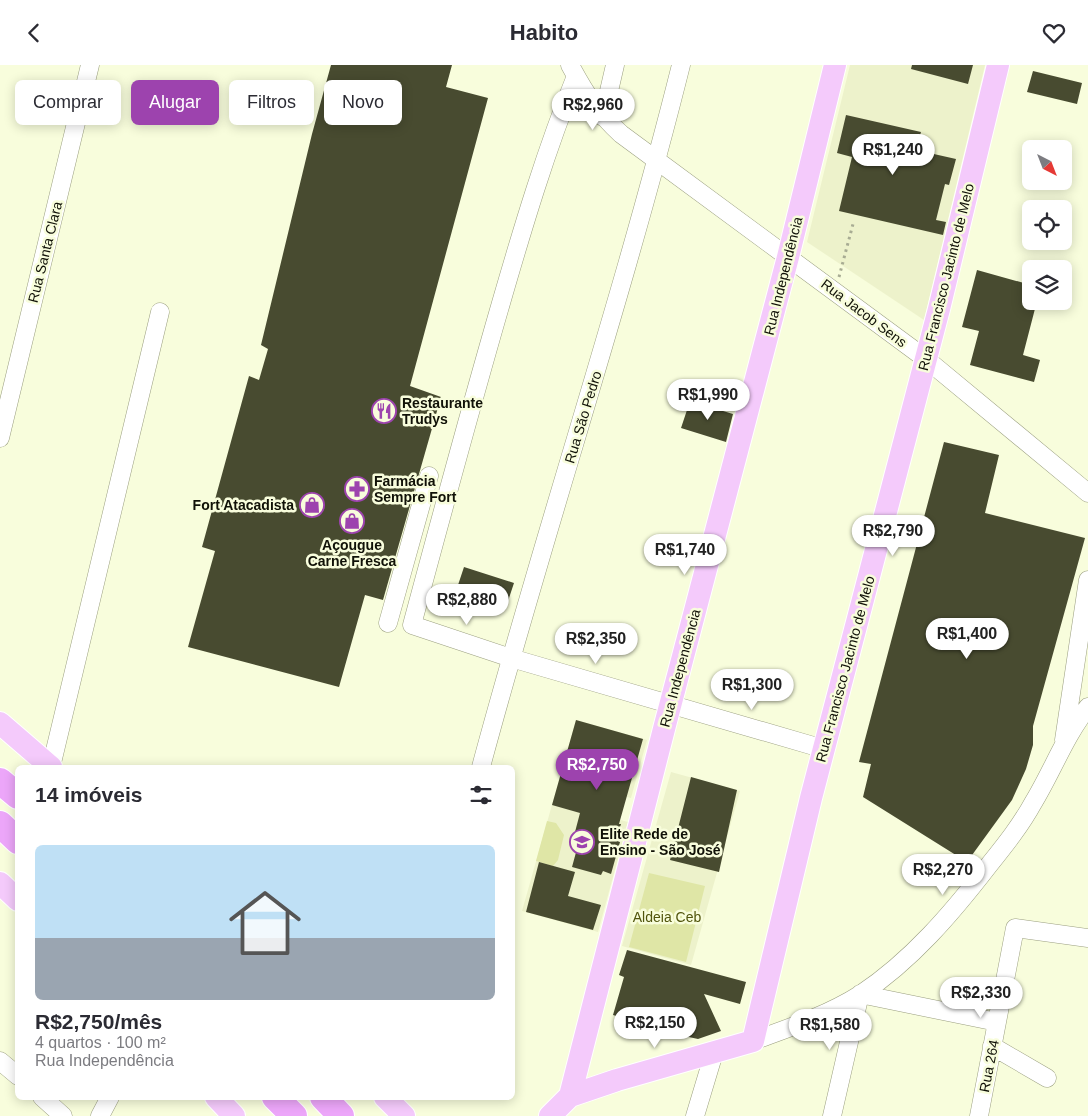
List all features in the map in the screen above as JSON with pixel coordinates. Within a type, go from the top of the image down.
[{"type":"highway","points":[[0,781],[15,794]]},
{"type":"highway","points":[[0,825],[15,838]]},
{"type":"highway","points":[[278,1100],[294,1116]]},
{"type":"highway","points":[[326,1100],[341,1116]]},
{"type":"main road","name":"Rua Independência","points":[[570,1096],[788,257],[835,65]]},
{"type":"main road","name":"Rua Francisco Jacinto de Melo","points":[[753,1041],[824,749],[926,359],[998,65]]},
{"type":"main road","points":[[0,723],[49,765]]},
{"type":"main road","points":[[0,883],[15,897]]},
{"type":"main road","points":[[550,1116],[570,1096],[753,1041]]},
{"type":"main road","points":[[219,1100],[234,1116]]},
{"type":"street","name":"Rua Santa Clara","points":[[0,438],[90,65]]},
{"type":"street","points":[[603,117],[615,65]]},
{"type":"street","name":"Rua São Pedro","points":[[482,765],[511,658],[600,361],[681,65]]},
{"type":"street","points":[[573,71],[517,248],[470,407],[412,625],[511,658],[824,749]]},
{"type":"street","name":"Rua Jacob Sens","points":[[573,71],[603,117],[621,134],[656,162],[926,359],[1088,493]]},
{"type":"street","points":[[51,765],[160,312]]},
{"type":"street","points":[[388,623],[429,476]]},
{"type":"street","points":[[1062,748],[1088,580]]},
{"type":"street","points":[[753,1041],[815,1017],[860,994],[888,974],[912,952],[974,885],[1007,842],[1033,804],[1062,748],[1088,707]]},
{"type":"street","name":"Rua 264","points":[[979,1116],[1014,928],[1088,938]]},
{"type":"street","points":[[860,994],[997,1022]]},
{"type":"street","points":[[832,1116],[860,994]]},
{"type":"street","points":[[992,1046],[1047,1077]]},
{"type":"street","points":[[695,1116],[714,1053]]},
{"type":"street","points":[[0,1061],[15,1074]]},
{"type":"street","points":[[45,1100],[64,1116]]},
{"type":"street","points":[[100,1116],[108,1100]]},
{"type":"path","points":[[835,291],[853,224]]},
{"type":"shaded area","points":[[850,65],[985,65],[924,320],[807,242]]},
{"type":"shaded area","name":"Elite Rede de Ensino - São José","points":[[576,720],[647,740],[631,798],[578,784],[572,807],[628,822],[598,932],[522,911]]},
{"type":"shaded area","name":"Elite Rede de Ensino - São José","points":[[671,772],[740,791],[691,965],[622,946]]},
{"type":"green space","points":[[547,821],[556,823],[564,835],[558,860],[553,866],[536,861]]},
{"type":"green space","name":"Aldeia Ceb","points":[[649,873],[705,886],[686,962],[629,947]]},
{"type":"building","points":[[331,65],[452,65],[446,87],[488,98],[410,386],[441,397],[383,600],[365,595],[339,687],[188,647],[215,551],[202,547],[249,376],[259,380],[268,349],[261,345],[324,90],[324,125],[402,125],[402,80],[327,80]]},
{"type":"building","points":[[912,65],[973,65],[968,84],[911,69]]},
{"type":"building","points":[[1033,71],[1082,83],[1077,104],[1027,92]]},
{"type":"building","points":[[846,115],[921,132],[916,150],[956,159],[949,185],[945,184],[936,220],[946,222],[943,235],[839,211],[852,157],[837,153]]},
{"type":"building","points":[[977,270],[1022,282],[1022,310],[1035,310],[1023,355],[1040,360],[1034,382],[970,365],[979,331],[962,327]]},
{"type":"building","points":[[690,401],[733,414],[726,442],[681,428]]},
{"type":"building","points":[[944,442],[999,455],[985,513],[1085,538],[1033,726],[1033,745],[1026,769],[1012,800],[967,862],[863,797],[871,764],[859,762]]},
{"type":"building","points":[[464,567],[514,583],[505,610],[455,594]]},
{"type":"building","points":[[576,720],[643,739],[619,824],[621,824],[616,840],[620,842],[611,874],[603,871],[601,875],[572,867],[581,834],[575,832],[580,813],[552,805]]},
{"type":"building","points":[[691,777],[737,790],[719,872],[670,860]]},
{"type":"building","points":[[539,862],[575,872],[568,896],[601,905],[593,930],[526,912]]},
{"type":"building","points":[[627,950],[746,982],[740,1004],[704,994],[721,1031],[698,1039],[613,1015],[624,977],[619,975]]},
{"type":"place","name":"Restaurante Trudys","points":[[384,411]]},
{"type":"place","name":"Farmácia Sempre Fort","points":[[357,489]]},
{"type":"place","name":"Fort Atacadista","points":[[312,505]]},
{"type":"place","name":"Açougue Carne Fresca","points":[[352,521]]},
{"type":"place","name":"Elite Rede de Ensino - São José","points":[[582,842]]}]
